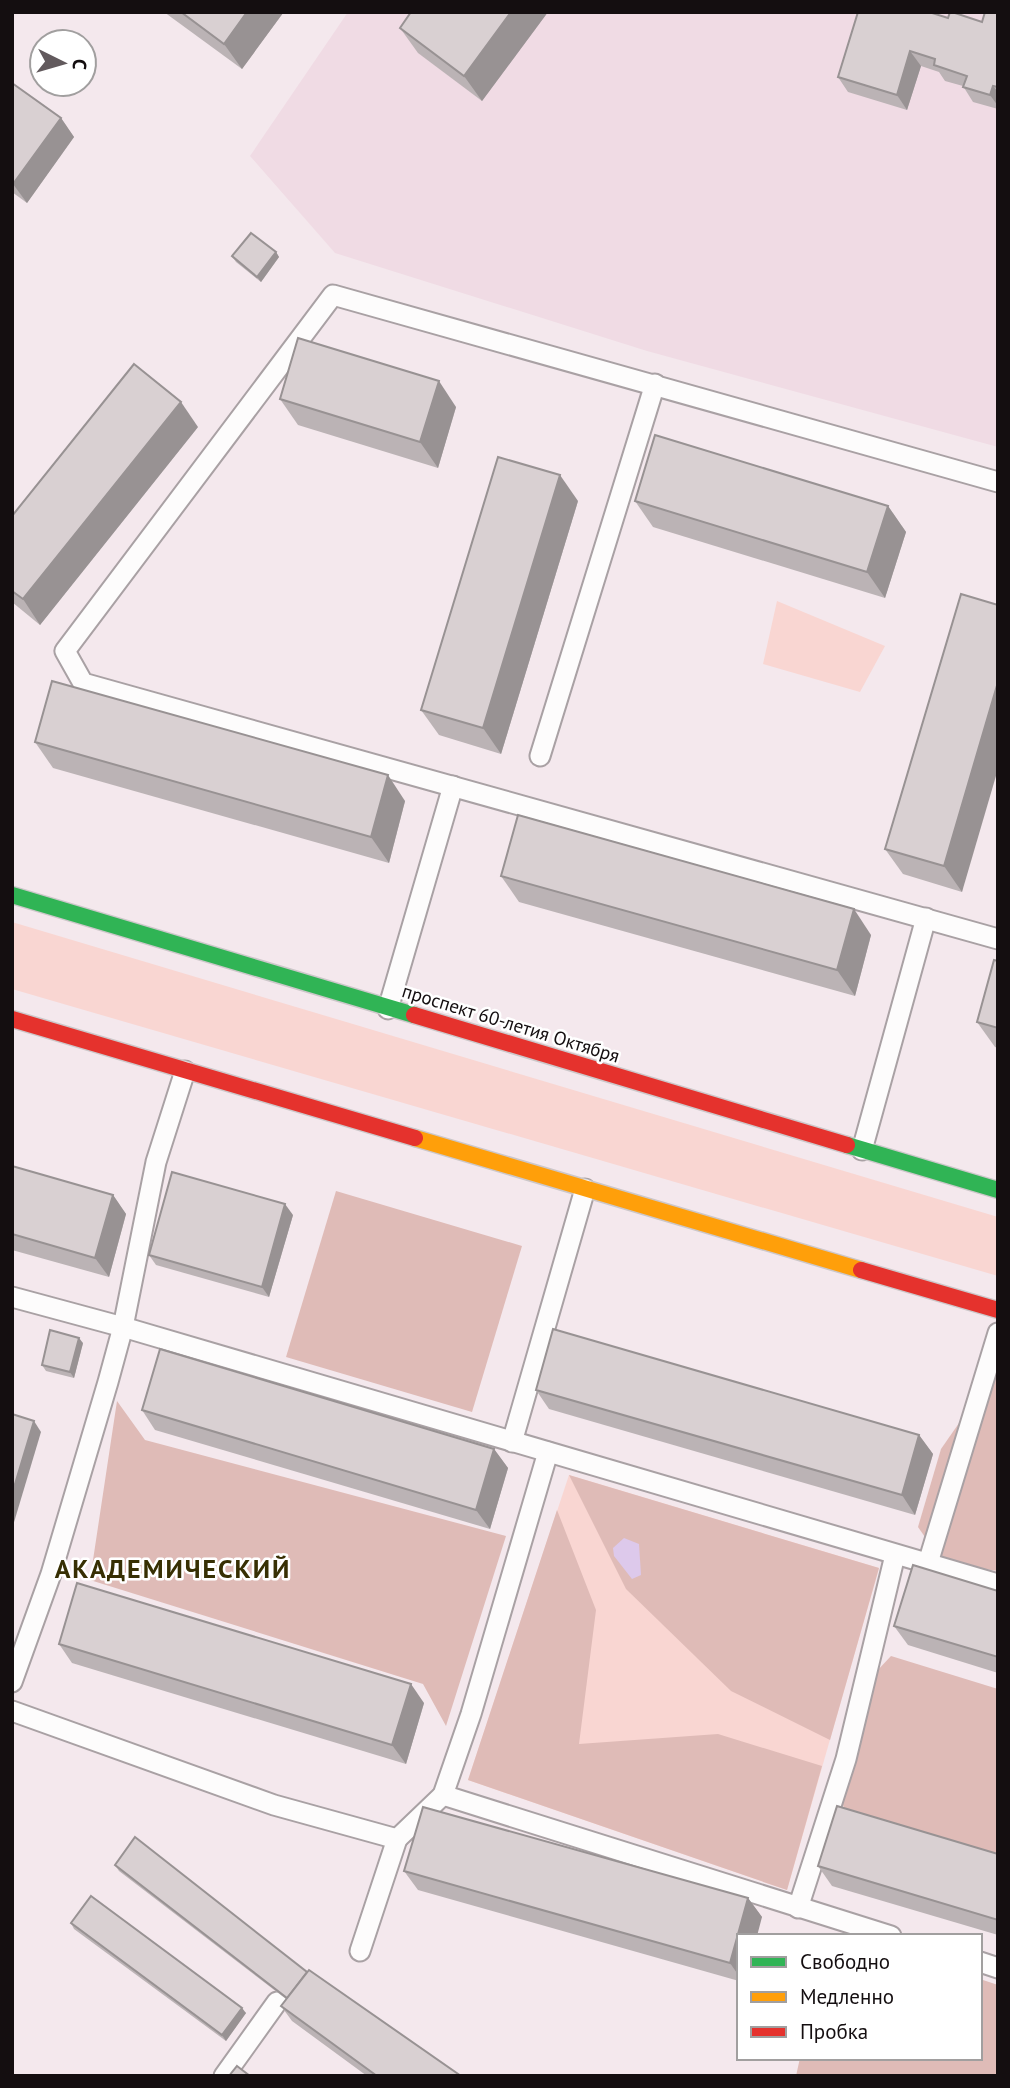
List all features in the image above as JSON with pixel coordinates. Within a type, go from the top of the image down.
[{"type":"main road","name":"проспект 60-летия Октября","points":[[12,895],[998,1190]]},
{"type":"main road","points":[[12,1019],[998,1310]]},
{"type":"lane","points":[[998,482],[333,295],[65,651],[83,683],[998,939]]},
{"type":"lane","points":[[540,756],[655,384]]},
{"type":"lane","points":[[388,1009],[453,786]]},
{"type":"lane","points":[[862,1150],[926,918]]},
{"type":"lane","points":[[12,1682],[51,1574],[122,1327],[156,1162],[184,1071]]},
{"type":"lane","points":[[512,1442],[585,1189]]},
{"type":"lane","points":[[12,1297],[998,1584]]},
{"type":"lane","points":[[928,1563],[998,1333]]},
{"type":"lane","points":[[360,1951],[397,1839],[443,1795],[471,1714],[548,1452]]},
{"type":"lane","points":[[798,1908],[846,1759],[895,1555]]},
{"type":"lane","points":[[12,1711],[274,1805],[397,1839]]},
{"type":"lane","points":[[443,1795],[884,1934]]},
{"type":"lane","points":[[224,2076],[277,2002]]},
{"type":"shaded area","points":[[348,12],[998,12],[998,447],[647,351],[335,253],[250,156]]},
{"type":"shaded area","points":[[777,601],[885,646],[860,692],[763,664]]},
{"type":"shaded area","points":[[12,922],[998,1217],[998,1276],[12,989]]},
{"type":"shaded area","points":[[336,1191],[522,1246],[472,1412],[286,1357]]},
{"type":"shaded area","points":[[998,1367],[998,1571],[943,1563],[918,1527],[941,1449]]},
{"type":"shaded area","points":[[117,1401],[145,1440],[506,1536],[446,1726],[423,1684],[90,1580]]},
{"type":"shaded area","points":[[569,1475],[879,1568],[787,1890],[468,1780]]},
{"type":"shaded area","points":[[569,1475],[879,1568],[830,1740],[731,1691],[626,1589]]},
{"type":"shaded area","points":[[557,1510],[596,1610],[579,1744],[718,1734],[822,1766],[787,1890],[468,1780]]},
{"type":"shaded area","points":[[624,1538],[639,1544],[641,1575],[632,1579],[614,1556],[613,1548]]},
{"type":"shaded area","points":[[891,1656],[998,1689],[998,1858],[846,1813],[841,1800],[876,1672]]},
{"type":"shaded area","points":[[982,1980],[998,1985],[998,2076],[796,2076],[800,2060],[982,2060]]},
{"type":"building","points":[[181,12],[247,12],[224,44]]},
{"type":"building","points":[[411,12],[511,12],[464,76],[400,28]]},
{"type":"building","points":[[858,12],[929,12],[948,18],[952,12],[982,22],[985,12],[998,13],[998,87],[993,86],[990,95],[963,87],[967,76],[934,65],[935,59],[910,51],[897,95],[838,77]]},
{"type":"building","points":[[12,83],[28,94],[28,98],[33,98],[61,118],[12,183]]},
{"type":"building","points":[[251,233],[276,252],[257,277],[232,256]]},
{"type":"building","points":[[298,338],[439,381],[420,442],[280,399]]},
{"type":"building","points":[[134,364],[181,402],[23,599],[12,591],[12,516]]},
{"type":"building","points":[[655,435],[888,506],[867,572],[635,501]]},
{"type":"building","points":[[498,457],[560,475],[483,728],[421,710]]},
{"type":"building","points":[[961,594],[998,605],[998,682],[944,866],[885,849]]},
{"type":"building","points":[[52,681],[388,775],[371,837],[35,742]]},
{"type":"building","points":[[518,815],[854,909],[837,970],[501,876]]},
{"type":"building","points":[[994,960],[998,961],[998,1028],[977,1022]]},
{"type":"building","points":[[12,1166],[113,1195],[95,1258],[12,1234]]},
{"type":"building","points":[[172,1172],[285,1204],[262,1287],[149,1255]]},
{"type":"building","points":[[553,1329],[919,1435],[902,1495],[536,1390]]},
{"type":"building","points":[[50,1330],[79,1338],[70,1372],[42,1365]]},
{"type":"building","points":[[160,1349],[494,1449],[476,1510],[142,1410]]},
{"type":"building","points":[[12,1414],[34,1421],[12,1494]]},
{"type":"building","points":[[913,1565],[998,1591],[998,1657],[894,1626]]},
{"type":"building","points":[[77,1583],[411,1684],[392,1745],[59,1644]]},
{"type":"building","points":[[837,1806],[998,1854],[998,1920],[818,1866]]},
{"type":"building","points":[[423,1807],[748,1898],[730,1963],[404,1871]]},
{"type":"building","points":[[135,1837],[307,1972],[287,1998],[115,1865]]},
{"type":"building","points":[[91,1896],[242,2008],[222,2035],[71,1923]]},
{"type":"building","points":[[309,1970],[461,2076],[377,2076],[281,2006]]},
{"type":"building","points":[[237,2066],[250,2076],[229,2076]]},
{"type":"traffic: fast","points":[[12,895],[414,1015]]},
{"type":"traffic: fast","points":[[847,1145],[998,1190]]},
{"type":"traffic: slow","points":[[415,1138],[861,1270]]},
{"type":"traffic: jam","points":[[414,1015],[847,1145]]},
{"type":"traffic: jam","points":[[12,1019],[415,1138]]},
{"type":"traffic: jam","points":[[861,1270],[998,1310]]},
{"type":"district","name":"АКАДЕМИЧЕСКИЙ","points":[[173,1569]]}]
